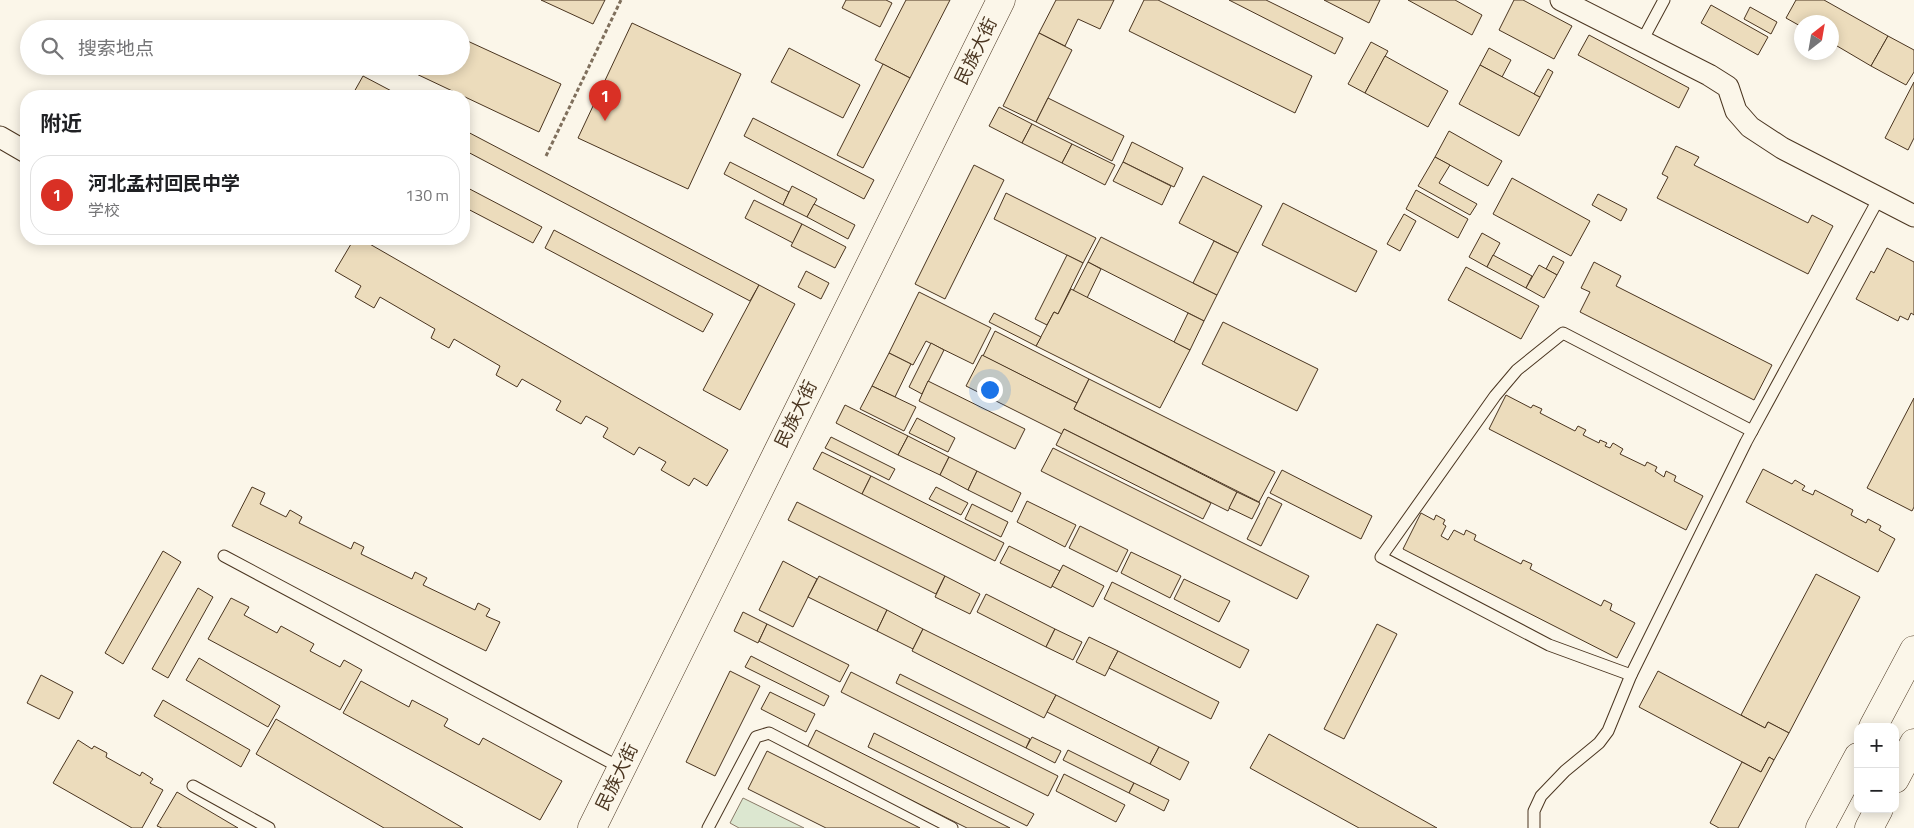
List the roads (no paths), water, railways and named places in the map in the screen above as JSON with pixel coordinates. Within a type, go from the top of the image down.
[{"type":"main road","name":"民族大街","points":[[592,828],[1001,0]]},
{"type":"main road","points":[[1876,723],[1914,650]]},
{"type":"main road","points":[[1899,771],[1914,743]]},
{"type":"main road","points":[[1820,828],[1854,764]]},
{"type":"main road","points":[[1869,828],[1877,813]]},
{"type":"street","points":[[1561,0],[1709,75],[1728,87],[1736,111],[1750,127],[1782,148],[1914,216]]},
{"type":"street","points":[[0,137],[20,149]]},
{"type":"lane","points":[[1642,41],[1664,0]]},
{"type":"lane","points":[[1534,828],[1534,811],[1541,796],[1565,771],[1599,743],[1608,731],[1631,675],[1752,431],[1878,198]]},
{"type":"lane","points":[[1631,675],[1549,645],[1381,557],[1495,396],[1517,370],[1563,333],[1752,431]]},
{"type":"lane","points":[[224,556],[621,768]]},
{"type":"lane","points":[[708,828],[756,737],[769,733],[952,828]]},
{"type":"lane","points":[[193,786],[269,828]]},
{"type":"place","name":"河北孟村回民中学","points":[[605,121]]}]
